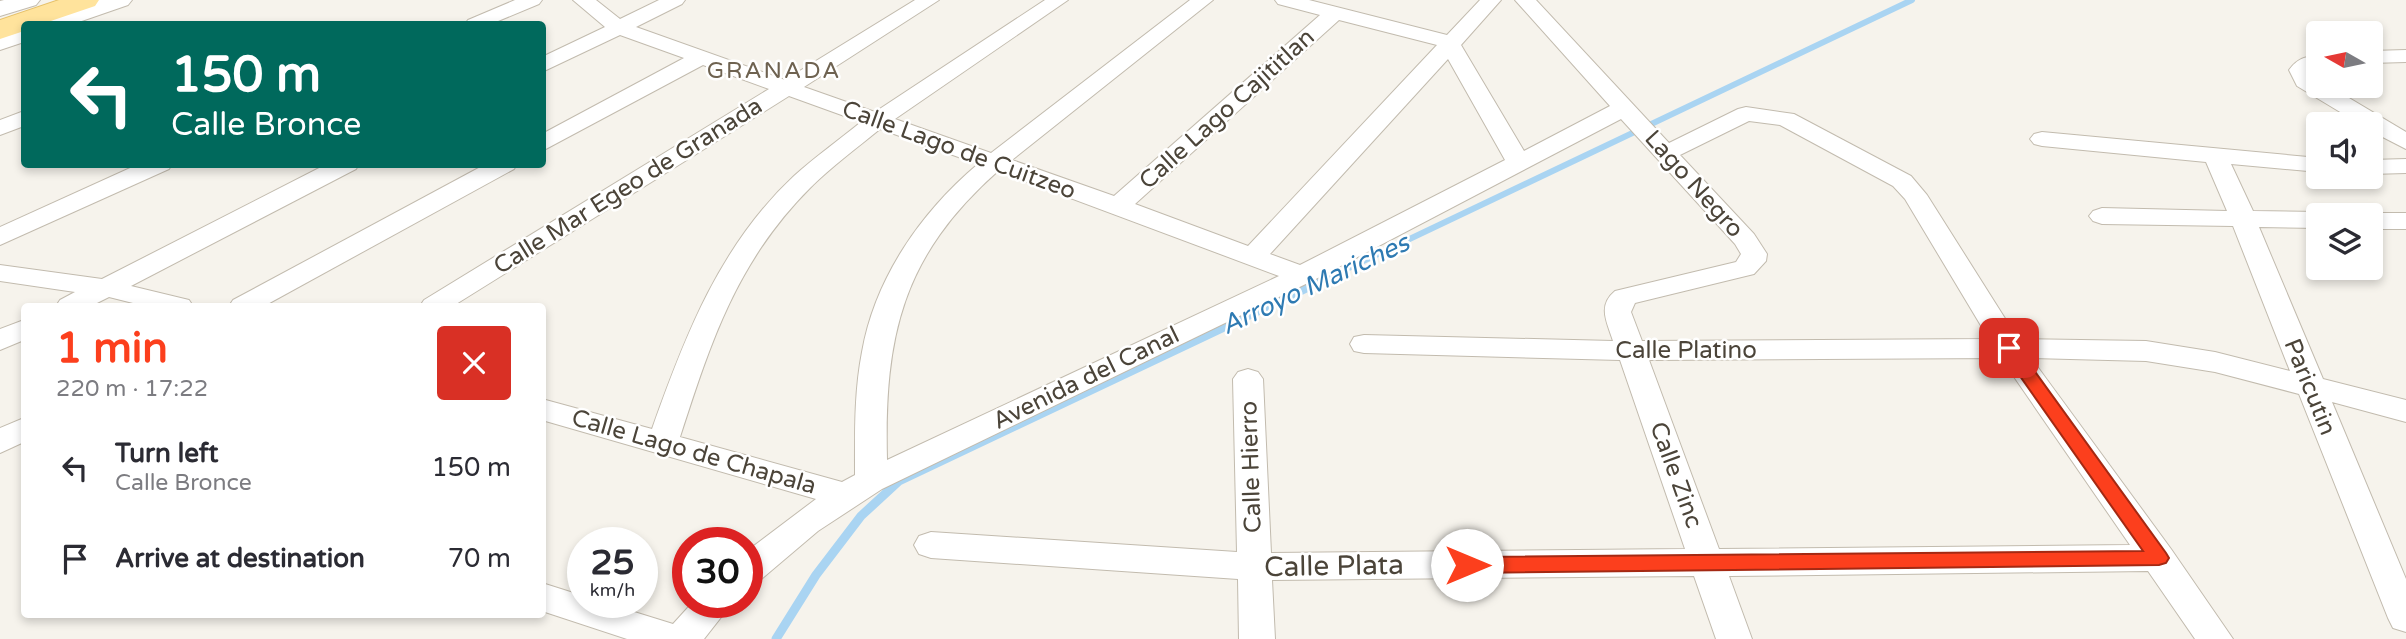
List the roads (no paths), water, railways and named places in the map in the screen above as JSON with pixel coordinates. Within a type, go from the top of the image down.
[{"type":"main road","points":[[0,21],[60,0]]},
{"type":"main road","points":[[26,21],[85,0]]},
{"type":"main road","points":[[0,30],[21,23]]},
{"type":"street","points":[[0,9],[28,0]]},
{"type":"street","points":[[60,21],[120,0]]},
{"type":"street","points":[[482,21],[532,0]]},
{"type":"street","name":"Calle Lago de Cuitzeo","points":[[583,0],[619,28],[1118,206],[1302,275]]},
{"type":"street","points":[[546,64],[675,0]]},
{"type":"street","name":"Calle Mar Egeo de Granada","points":[[439,303],[929,0]]},
{"type":"street","points":[[663,443],[694,351],[720,291],[760,230],[802,182],[876,121],[1058,0]]},
{"type":"street","points":[[858,488],[880,333],[895,288],[916,249],[946,207],[991,162],[1203,0]]},
{"type":"street","points":[[1285,0],[1449,42],[1519,163]]},
{"type":"street","points":[[1252,256],[1491,0]]},
{"type":"street","points":[[1525,0],[1646,131]]},
{"type":"street","name":"Calle Lago Cajititlan","points":[[1118,206],[1336,12]]},
{"type":"street","points":[[0,43],[21,35]]},
{"type":"street","points":[[2384,56],[2406,55]]},
{"type":"street","points":[[546,142],[703,57]]},
{"type":"street","points":[[2306,63],[2300,74],[2306,79]]},
{"type":"street","points":[[2332,98],[2406,142]]},
{"type":"street","name":"Avenida del Canal","points":[[763,556],[858,488],[1302,275],[1519,163],[1646,131],[1746,114],[1786,119],[1902,181],[1915,195],[2009,348],[2216,639]]},
{"type":"street","points":[[0,128],[21,119]]},
{"type":"street","name":"Lago Negro","points":[[1631,351],[1618,312],[1618,304],[1622,298],[1745,268],[1753,261],[1754,254],[1745,240],[1646,131]]},
{"type":"street","points":[[2042,139],[2306,164]]},
{"type":"street","name":"Paricutin","points":[[2216,157],[2244,219],[2373,544],[2406,618]]},
{"type":"street","points":[[2383,167],[2406,166]]},
{"type":"street","points":[[0,237],[151,168]]},
{"type":"street","points":[[76,303],[339,168]]},
{"type":"street","points":[[249,303],[498,168]]},
{"type":"street","points":[[2102,216],[2306,220]]},
{"type":"street","points":[[2383,221],[2406,221]]},
{"type":"street","points":[[0,273],[106,288],[167,303]]},
{"type":"street","points":[[0,341],[21,330]]},
{"type":"street","name":"Calle Platino","points":[[1364,344],[1631,351],[2009,348],[2146,351],[2181,355],[2406,411]]},
{"type":"street","name":"Calle Zinc","points":[[1631,351],[1734,639]]},
{"type":"street","name":"Calle Hierro","points":[[1248,379],[1257,639]]},
{"type":"street","name":"Calle Lago de Chapala","points":[[546,410],[663,443],[858,488]]},
{"type":"street","points":[[0,442],[21,431]]},
{"type":"street","name":"Calle Plata","points":[[931,545],[1254,567],[2159,558]]},
{"type":"street","points":[[546,598],[672,639]]},
{"type":"street","points":[[682,639],[701,618]]},
{"type":"waterway","name":"Arroyo Mariches","points":[[1336,274],[1912,0]]},
{"type":"waterway","name":"Arroyo Mariches","points":[[776,639],[816,575],[861,516],[899,481],[1340,272]]},
{"type":"district","name":"GRANADA","points":[[774,71]]}]
